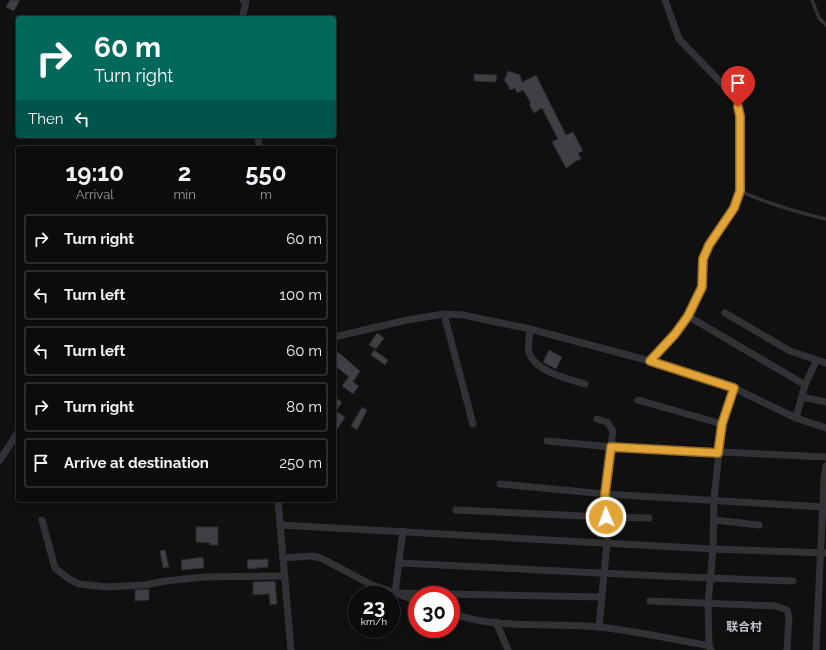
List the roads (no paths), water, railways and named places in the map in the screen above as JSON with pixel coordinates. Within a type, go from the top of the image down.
[{"type":"street","points":[[242,16],[246,2],[243,0]]},
{"type":"street","points":[[650,361],[675,334],[688,316],[702,287],[703,259],[709,245],[734,208],[740,191],[740,116],[735,97],[679,39],[665,0]]},
{"type":"street","points":[[725,313],[790,351],[816,361],[826,363]]},
{"type":"street","points":[[444,314],[473,424]]},
{"type":"street","points":[[336,337],[406,320],[444,314],[463,315],[530,328],[650,361],[734,388],[796,418],[826,428]]},
{"type":"street","points":[[688,316],[805,385]]},
{"type":"street","points":[[530,328],[528,353],[535,362],[556,376],[585,384]]},
{"type":"street","points":[[796,418],[805,385],[816,361]]},
{"type":"street","points":[[460,617],[496,622],[599,627],[710,648],[708,604],[713,549],[714,500],[718,453],[722,424],[734,388]]},
{"type":"street","points":[[802,397],[826,402]]},
{"type":"street","points":[[638,400],[722,424]]},
{"type":"street","points":[[597,419],[607,422],[612,426],[613,431],[605,494],[607,542],[599,627]]},
{"type":"street","points":[[0,460],[16,435]]},
{"type":"street","points":[[546,441],[611,447],[826,457]]},
{"type":"street","points":[[816,650],[824,553],[823,507],[826,466]]},
{"type":"street","points":[[500,484],[605,494],[823,507]]},
{"type":"street","points":[[278,502],[291,650]]},
{"type":"street","points":[[456,510],[649,518]]},
{"type":"street","points":[[42,520],[55,568],[69,579],[79,584],[107,587],[144,585],[204,577],[284,576]]},
{"type":"street","points":[[714,520],[759,525]]},
{"type":"street","points":[[280,524],[713,549],[824,553]]},
{"type":"street","points":[[396,586],[403,531]]},
{"type":"street","points":[[283,558],[311,556],[321,558],[376,586]]},
{"type":"street","points":[[399,563],[793,581]]},
{"type":"street","points":[[400,593],[602,597]]},
{"type":"street","points":[[650,601],[776,606],[787,610],[789,617],[787,650]]},
{"type":"street","points":[[496,622],[508,650]]},
{"type":"lane","points":[[812,0],[819,18],[826,25]]},
{"type":"lane","points":[[740,191],[786,209],[826,219]]},
{"type":"district","name":"联合村","points":[[744,627]]}]
